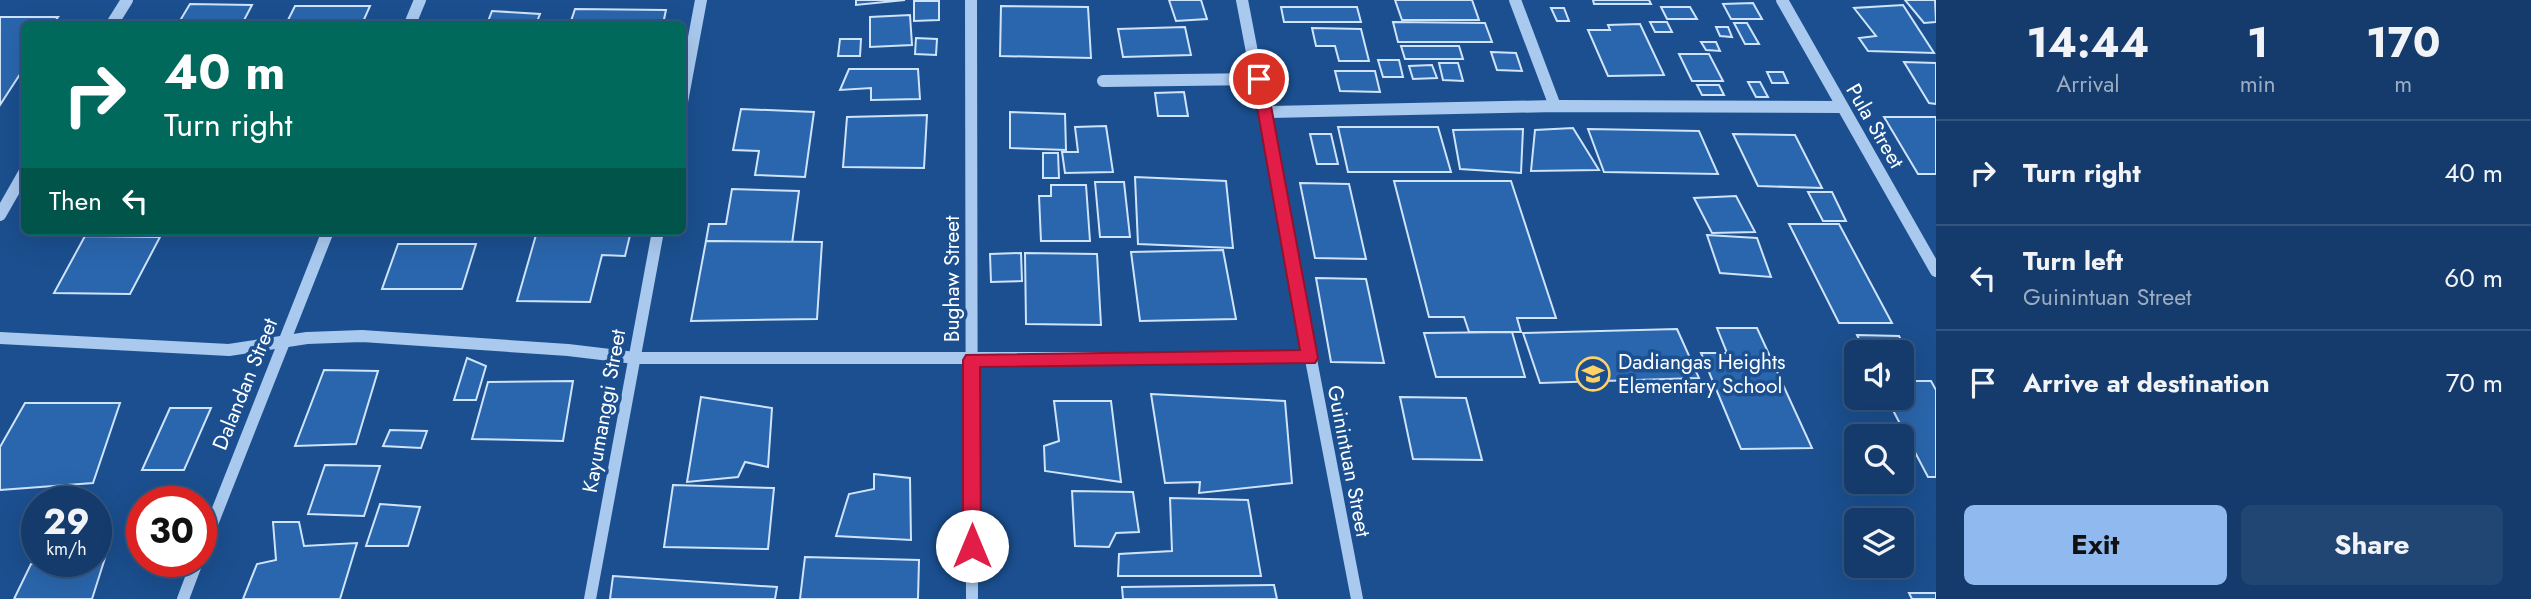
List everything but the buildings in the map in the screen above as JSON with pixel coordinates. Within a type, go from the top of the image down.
[{"type":"street","points":[[114,21],[127,0]]},
{"type":"street","points":[[411,21],[419,0]]},
{"type":"street","points":[[686,82],[702,0]]},
{"type":"street","name":"Bughaw Street","points":[[971,0],[972,599]]},
{"type":"street","name":"Guinintuan Street","points":[[1242,0],[1266,112],[1309,358],[1357,599]]},
{"type":"street","points":[[1516,0],[1555,106]]},
{"type":"street","name":"Pula Street","points":[[1782,0],[1936,271]]},
{"type":"street","points":[[1266,112],[1555,106],[1842,107]]},
{"type":"street","points":[[0,215],[21,178]]},
{"type":"street","name":"Dalandan Street","points":[[217,512],[326,235]]},
{"type":"street","name":"Kayumanggi Street","points":[[590,599],[657,235]]},
{"type":"street","points":[[0,338],[229,350],[285,341],[362,336],[568,350],[635,358],[1309,358]]},
{"type":"street","points":[[183,599],[191,577]]},
{"type":"lane","points":[[1103,80],[1259,79]]},
{"type":"place","name":"Dadiangas Heights Elementary School","points":[[1593,374]]},
{"type":"route","points":[[972,546],[971,360],[1309,358],[1259,79]]}]
